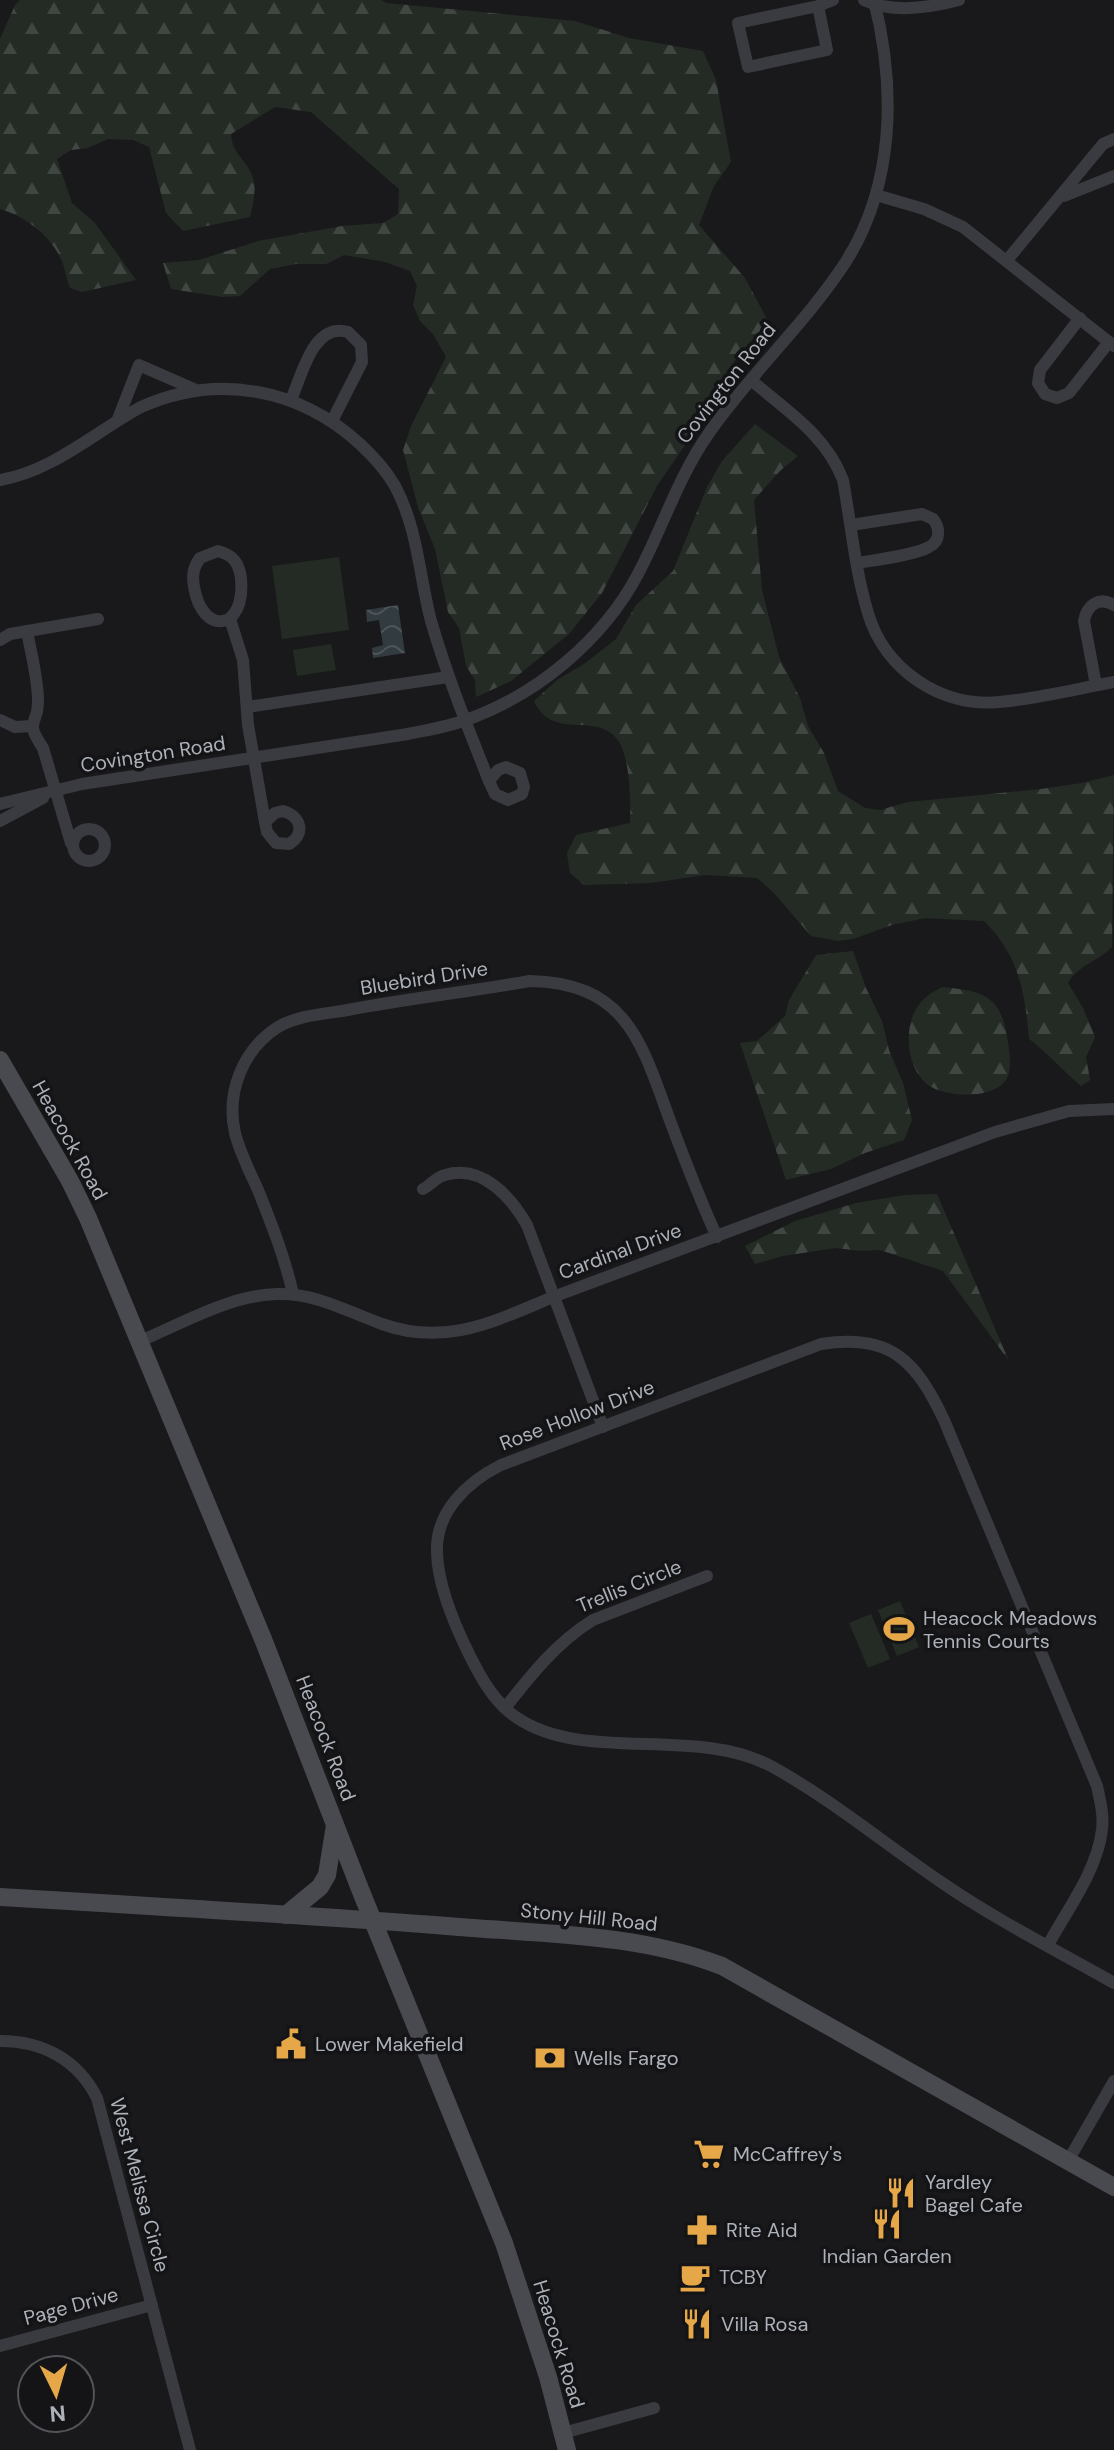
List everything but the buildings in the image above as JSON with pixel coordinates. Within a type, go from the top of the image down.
[{"type":"main road","name":"Heacock Road","points":[[0,1060],[73,1189],[263,1639],[504,2243],[530,2318],[565,2442]]},
{"type":"main road","points":[[286,1915],[320,1887],[327,1875],[336,1822]]},
{"type":"main road","name":"Stony Hill Road","points":[[0,1897],[373,1920],[627,1942],[693,1955],[722,1966],[816,2017],[1114,2187]]},
{"type":"street","points":[[818,6],[827,50],[748,67],[738,23],[833,0]]},
{"type":"street","points":[[871,2],[906,8],[959,0]]},
{"type":"street","name":"Covington Road","points":[[0,804],[56,791],[408,734],[465,720],[488,711],[541,681],[580,648],[602,624],[639,571],[672,496],[707,435],[845,262],[860,236],[876,195],[886,147],[889,97],[886,61],[871,2]]},
{"type":"street","points":[[1008,259],[1103,144],[1114,139]]},
{"type":"street","points":[[1061,197],[1114,176]]},
{"type":"street","points":[[876,195],[952,221],[1008,259],[1112,344],[1069,393],[1057,398],[1045,394],[1038,383],[1040,370],[1080,318]]},
{"type":"street","points":[[291,400],[319,339],[331,331],[348,332],[361,345],[362,362],[332,421]]},
{"type":"street","points":[[118,419],[139,365],[197,390]]},
{"type":"street","points":[[751,380],[829,449],[843,480],[867,612],[885,649],[905,672],[933,690],[970,702],[997,703],[1114,682]]},
{"type":"street","points":[[0,480],[32,472],[52,462],[118,419],[156,400],[197,390],[240,389],[291,400],[332,421],[381,466],[405,505],[416,538],[430,617],[448,677],[489,781]]},
{"type":"street","points":[[851,525],[922,514],[933,519],[939,529],[937,538],[928,548],[857,563]]},
{"type":"street","points":[[212,551],[228,554],[236,560],[240,569],[241,604],[230,619],[208,617],[197,603],[192,575],[194,566],[212,551]]},
{"type":"street","points":[[1096,685],[1084,621],[1086,611],[1092,604],[1102,601],[1114,605]]},
{"type":"street","points":[[0,640],[10,634],[98,619]]},
{"type":"street","name":"Covington Road","points":[[230,619],[240,644],[265,822]]},
{"type":"street","points":[[27,631],[39,701],[32,726],[43,748],[56,791]]},
{"type":"street","points":[[247,707],[448,677]]},
{"type":"street","points":[[0,720],[15,727],[32,726]]},
{"type":"street","name":"Covington Road","points":[[0,821],[56,791]]},
{"type":"street","name":"Covington Road","points":[[56,791],[71,843]]},
{"type":"street","name":"Bluebird Drive","points":[[293,1294],[285,1257],[241,1150],[233,1118],[237,1077],[255,1046],[266,1035],[290,1022],[362,1007],[530,981],[556,982],[590,993],[607,1004],[632,1029],[647,1056],[690,1174],[717,1237]]},
{"type":"street","name":"Cardinal Drive","points":[[138,1342],[252,1298],[293,1294],[335,1304],[403,1330],[448,1334],[491,1323],[553,1297],[1024,1122],[1069,1111],[1114,1109]]},
{"type":"street","points":[[423,1189],[440,1176],[456,1173],[486,1180],[502,1191],[518,1210],[527,1225],[603,1427]]},
{"type":"street","name":"Rose Hollow Drive","points":[[1048,1945],[1090,1870],[1099,1846],[1103,1811],[1097,1786],[944,1420],[918,1371],[875,1345],[847,1341],[830,1343],[488,1472],[457,1496],[443,1521],[437,1550],[442,1586],[478,1672],[505,1708],[531,1726],[568,1737],[706,1747],[756,1759],[796,1781],[958,1894],[1114,1983]]},
{"type":"street","name":"Trellis Circle","points":[[505,1708],[528,1679],[577,1629],[707,1576]]},
{"type":"street","name":"West Melissa Circle","points":[[0,2041],[33,2044],[51,2050],[78,2070],[90,2084],[103,2117],[190,2450]]},
{"type":"street","points":[[1068,2161],[1114,2081]]},
{"type":"street","name":"Page Drive","points":[[0,2346],[152,2305]]},
{"type":"street","points":[[565,2442],[654,2408]]},
{"type":"green space","points":[[20,0],[381,0],[575,21],[629,38],[703,51],[716,80],[731,162],[714,186],[699,225],[745,278],[768,321],[734,362],[711,413],[657,486],[602,593],[569,634],[511,681],[476,697],[475,680],[466,666],[459,628],[448,612],[435,549],[418,507],[403,450],[411,426],[446,357],[433,334],[420,321],[413,305],[417,286],[410,271],[385,262],[344,255],[326,264],[296,264],[270,269],[240,296],[223,297],[171,289],[163,263],[199,260],[258,241],[342,226],[383,223],[398,214],[399,189],[311,112],[275,107],[231,134],[234,147],[253,178],[250,217],[183,231],[166,213],[149,147],[133,140],[108,139],[88,148],[71,150],[57,159],[72,203],[95,223],[136,280],[82,292],[70,288],[62,261],[43,234],[27,221],[0,209],[0,39]]},
{"type":"green space","points":[[755,424],[798,456],[754,500],[762,590],[779,657],[800,698],[808,726],[824,753],[838,791],[865,808],[880,810],[908,802],[1041,789],[1114,775],[1112,947],[1077,972],[1068,983],[1095,1037],[1086,1057],[1090,1080],[1081,1086],[1029,1039],[1022,990],[1013,961],[984,921],[925,918],[838,941],[811,936],[757,878],[705,875],[651,883],[584,885],[570,873],[567,853],[576,835],[630,823],[626,759],[619,742],[610,732],[552,720],[542,713],[534,701],[557,680],[616,639],[636,605],[673,571],[707,487],[722,461]]},
{"type":"green space","points":[[339,557],[349,630],[282,639],[272,566]]},
{"type":"green space","points":[[331,644],[336,670],[297,676],[293,650]]},
{"type":"green space","points":[[853,951],[882,1021],[912,1120],[904,1140],[831,1169],[786,1180],[740,1043],[757,1041],[785,1016],[789,1000],[816,955]]},
{"type":"green space","points":[[942,987],[978,993],[994,1003],[999,1011],[1007,1036],[1010,1064],[1004,1082],[996,1089],[973,1094],[947,1093],[928,1085],[915,1068],[909,1047],[913,1015],[923,1000]]},
{"type":"green space","points":[[937,1194],[1009,1361],[943,1271],[880,1250],[836,1248],[783,1256],[755,1264],[745,1246],[795,1221],[856,1203],[905,1195]]},
{"type":"green space","name":"Heacock Meadows Tennis Courts","points":[[900,1601],[919,1647],[897,1656],[878,1610]]},
{"type":"green space","name":"Heacock Meadows Tennis Courts","points":[[871,1614],[890,1659],[868,1668],[849,1623]]},
{"type":"water","points":[[398,605],[405,653],[373,658],[372,648],[383,645],[379,620],[367,622],[366,610]]},
{"type":"place","name":"Heacock Meadows Tennis Courts","points":[[899,1629]]},
{"type":"place","name":"Lower Makefield","points":[[291,2044]]},
{"type":"place","name":"Wells Fargo","points":[[550,2058]]},
{"type":"place","name":"McCaffrey's","points":[[709,2154]]},
{"type":"place","name":"Yardley Bagel Cafe","points":[[901,2193]]},
{"type":"place","name":"Indian Garden","points":[[887,2224]]},
{"type":"place","name":"Rite Aid","points":[[702,2230]]},
{"type":"place","name":"TCBY","points":[[695,2277]]},
{"type":"place","name":"Villa Rosa","points":[[697,2324]]}]
